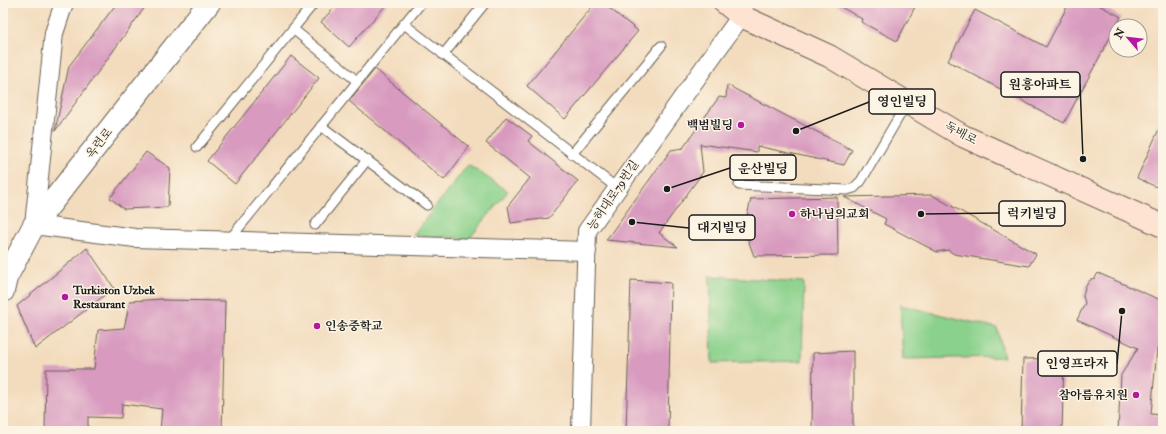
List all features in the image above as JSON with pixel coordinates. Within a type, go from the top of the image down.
[{"type":"main road","name":"독배로","points":[[739,7],[829,56],[963,136],[1163,226]]},
{"type":"street","points":[[64,3],[54,33],[34,225],[135,238],[587,251]]},
{"type":"street","name":"옥련로","points":[[3,291],[6,278],[34,225],[209,3]]},
{"type":"street","name":"능허대로79번길","points":[[582,431],[587,230],[739,7]]},
{"type":"lane","points":[[197,147],[314,3]]},
{"type":"lane","points":[[229,240],[421,3]]},
{"type":"lane","points":[[443,55],[485,3]]},
{"type":"lane","points":[[404,24],[617,188]]},
{"type":"lane","points":[[292,29],[357,81]]},
{"type":"lane","points":[[572,154],[661,46]]},
{"type":"lane","points":[[739,185],[847,190],[854,188],[861,181],[907,103]]},
{"type":"lane","points":[[321,126],[427,205]]},
{"type":"lane","points":[[315,225],[367,160]]},
{"type":"green space","points":[[468,165],[508,191],[469,239],[413,235]]},
{"type":"green space","points":[[710,276],[804,282],[802,361],[712,363]]},
{"type":"green space","points":[[900,305],[997,328],[1004,357],[903,359]]},
{"type":"building","points":[[117,3],[148,3],[55,131],[69,66]]},
{"type":"building","points":[[338,3],[388,3],[349,47],[321,22]]},
{"type":"building","points":[[595,3],[603,3],[638,31],[565,119],[527,86]]},
{"type":"building","points":[[834,3],[917,3],[897,41],[861,22],[862,19]]},
{"type":"building","points":[[1069,3],[1095,3],[1121,17],[1108,18],[1108,41],[1064,123],[948,61],[975,10],[1046,47]]},
{"type":"building","points":[[291,56],[319,78],[235,184],[207,161]]},
{"type":"building","points":[[375,69],[469,147],[444,180],[349,101]]},
{"type":"building","points":[[727,85],[852,150],[844,165],[757,146],[757,152],[700,144],[703,172],[659,233],[678,247],[606,240],[671,150],[683,148],[719,97],[726,98]]},
{"type":"building","points":[[506,117],[532,136],[528,141],[578,181],[549,218],[511,223],[508,206],[530,178],[486,143]]},
{"type":"building","points":[[1163,120],[1163,190],[1137,178]]},
{"type":"building","points":[[146,152],[170,168],[168,207],[124,209],[110,198]]},
{"type":"building","points":[[932,195],[1036,254],[1029,266],[954,254],[948,250],[937,252],[884,224],[886,219],[844,197]]},
{"type":"building","name":"하나님의교회","points":[[837,197],[838,255],[754,256],[744,229],[751,199]]},
{"type":"building","name":"Turkiston Uzbek Restaurant","points":[[87,248],[114,288],[35,349],[17,306]]},
{"type":"building","points":[[1098,273],[1163,301],[1163,352],[1157,349],[1151,414],[1163,415],[1163,431],[1118,431],[1121,375],[1138,348],[1077,320],[1085,303],[1083,296],[1085,287],[1091,279],[1095,278]]},
{"type":"building","points":[[631,280],[671,283],[668,431],[626,431]]},
{"type":"building","points":[[163,299],[225,301],[222,431],[160,431],[162,409],[122,404],[121,418],[88,417],[88,431],[45,431],[46,369],[94,369],[98,330],[124,328],[130,301]]},
{"type":"building","points":[[853,351],[853,431],[812,431],[813,353]]},
{"type":"building","points":[[1064,358],[1062,431],[1021,431],[1023,359]]},
{"type":"place","name":"백범빌딩","points":[[741,125]]},
{"type":"place","name":"영인빌딩","points":[[796,131]]},
{"type":"place","name":"원흥아파트","points":[[1083,159]]},
{"type":"place","name":"운산빌딩","points":[[667,189]]},
{"type":"place","name":"하나님의교회","points":[[792,214]]},
{"type":"place","name":"럭키빌딩","points":[[921,214]]},
{"type":"place","name":"대지빌딩","points":[[632,222]]},
{"type":"place","name":"Turkiston Uzbek Restaurant","points":[[65,297]]},
{"type":"place","name":"인영프라자","points":[[1122,311]]},
{"type":"place","name":"인송중학교","points":[[317,326]]},
{"type":"place","name":"참아름유치원","points":[[1136,395]]}]
